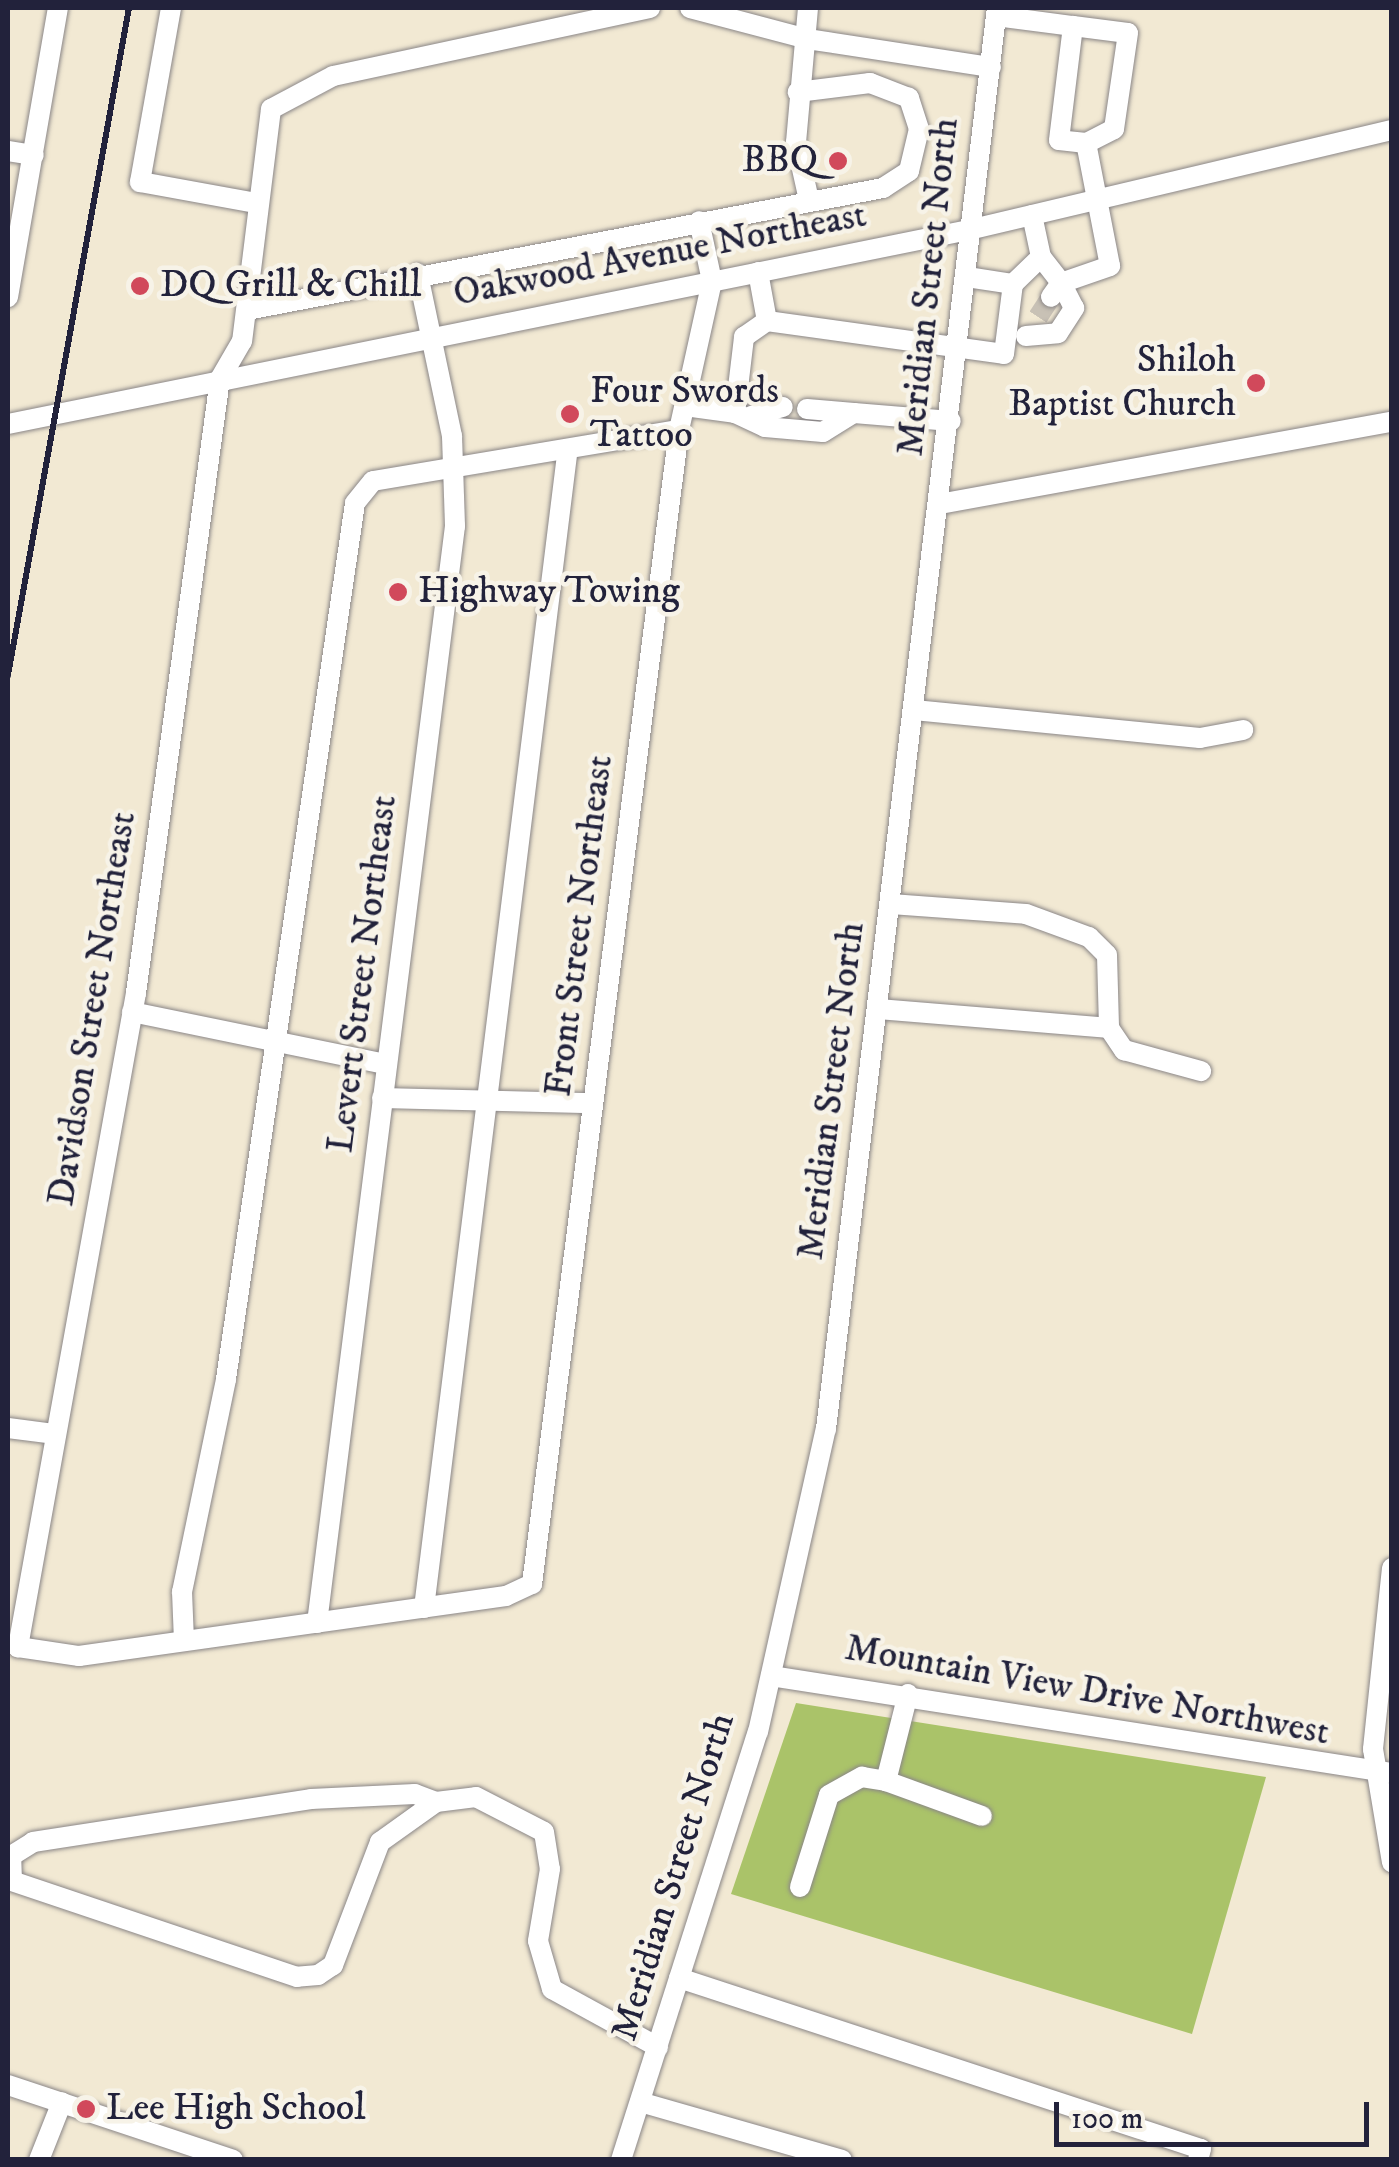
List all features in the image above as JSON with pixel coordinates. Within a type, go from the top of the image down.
[{"type":"street","points":[[8,298],[13,238],[34,156],[58,8]]},
{"type":"street","points":[[170,8],[140,182],[255,203]]},
{"type":"street","name":"Davidson Street Northeast","points":[[184,1641],[79,1656],[18,1647],[132,1012],[220,379],[247,310],[255,203],[272,109],[297,88],[650,8]]},
{"type":"street","points":[[690,8],[735,13],[807,38],[991,67]]},
{"type":"street","points":[[808,8],[798,92],[808,200]]},
{"type":"street","points":[[997,12],[1128,33],[1114,128],[1086,143],[1059,140],[1073,26]]},
{"type":"street","name":"Meridian Street North","points":[[621,2160],[771,1676],[826,1429],[951,421],[997,12]]},
{"type":"street","points":[[247,310],[418,274],[883,188],[909,171],[919,129],[909,98],[870,83],[798,92]]},
{"type":"street","name":"Oakwood Avenue Northeast","points":[[8,424],[427,336],[973,229],[1392,130]]},
{"type":"street","points":[[1056,290],[1110,266],[1086,143]]},
{"type":"street","points":[[8,151],[34,156]]},
{"type":"street","points":[[1026,336],[1058,333],[1074,308],[1056,290],[1041,257],[1032,215]]},
{"type":"street","points":[[699,221],[712,281]]},
{"type":"street","points":[[1004,354],[1013,284],[1041,257]]},
{"type":"street","points":[[758,272],[767,320]]},
{"type":"street","name":"Levert Street Northeast","points":[[317,1622],[455,473],[418,274]]},
{"type":"street","points":[[967,277],[1013,284]]},
{"type":"street","name":"Front Street Northeast","points":[[424,1608],[532,1584],[679,430],[712,281]]},
{"type":"street","points":[[743,414],[744,337],[767,320],[958,351],[1004,354],[1026,336],[1038,317]]},
{"type":"street","points":[[686,406],[743,414],[783,407]]},
{"type":"street","points":[[807,409],[951,421]]},
{"type":"street","points":[[743,414],[766,427],[824,432],[854,412]]},
{"type":"street","points":[[939,504],[1392,422]]},
{"type":"street","points":[[567,455],[424,1608],[184,1641],[182,1592],[226,1379],[271,1047],[355,503],[373,481],[567,455],[679,430]]},
{"type":"street","points":[[914,710],[1200,738],[1244,730]]},
{"type":"street","points":[[891,904],[1026,914],[1089,937],[1112,981],[1109,1028],[1124,1050],[1201,1071]]},
{"type":"street","points":[[880,1009],[1109,1028]]},
{"type":"street","points":[[132,1012],[271,1047],[386,1064]]},
{"type":"street","points":[[382,1098],[592,1103]]},
{"type":"street","points":[[8,1428],[54,1434]]},
{"type":"street","points":[[1392,1568],[1384,1773],[1392,1862]]},
{"type":"street","name":"Mountain View Drive Northwest","points":[[771,1676],[908,1694],[1384,1773]]},
{"type":"street","points":[[886,1781],[908,1694]]},
{"type":"street","points":[[800,1886],[829,1795],[862,1776],[982,1816]]},
{"type":"street","points":[[436,1802],[380,1842],[333,1964],[318,1976],[297,1977],[12,1881],[11,1856],[33,1842],[311,1799],[387,1793],[436,1802],[476,1797],[544,1832],[550,1869],[538,1941],[552,1989],[658,2046]]},
{"type":"street","points":[[679,1978],[1182,2142],[1201,2149],[1198,2160]]},
{"type":"street","points":[[8,2085],[233,2160]]},
{"type":"street","points":[[39,2160],[62,2102]]},
{"type":"street","points":[[640,2102],[842,2160]]},
{"type":"green space","points":[[796,1703],[1266,1777],[1192,2034],[731,1894]]},
{"type":"tunnel","points":[[1038,317],[1051,297]]},
{"type":"railway","points":[[8,675],[129,8]]},
{"type":"place","name":"BBQ","points":[[838,161]]},
{"type":"place","name":"DQ Grill & Chill","points":[[140,286]]},
{"type":"place","name":"Shiloh Baptist Church","points":[[1256,383]]},
{"type":"place","name":"Four Swords Tattoo","points":[[570,414]]},
{"type":"place","name":"Highway Towing","points":[[398,592]]},
{"type":"place","name":"Lee High School","points":[[86,2109]]}]
